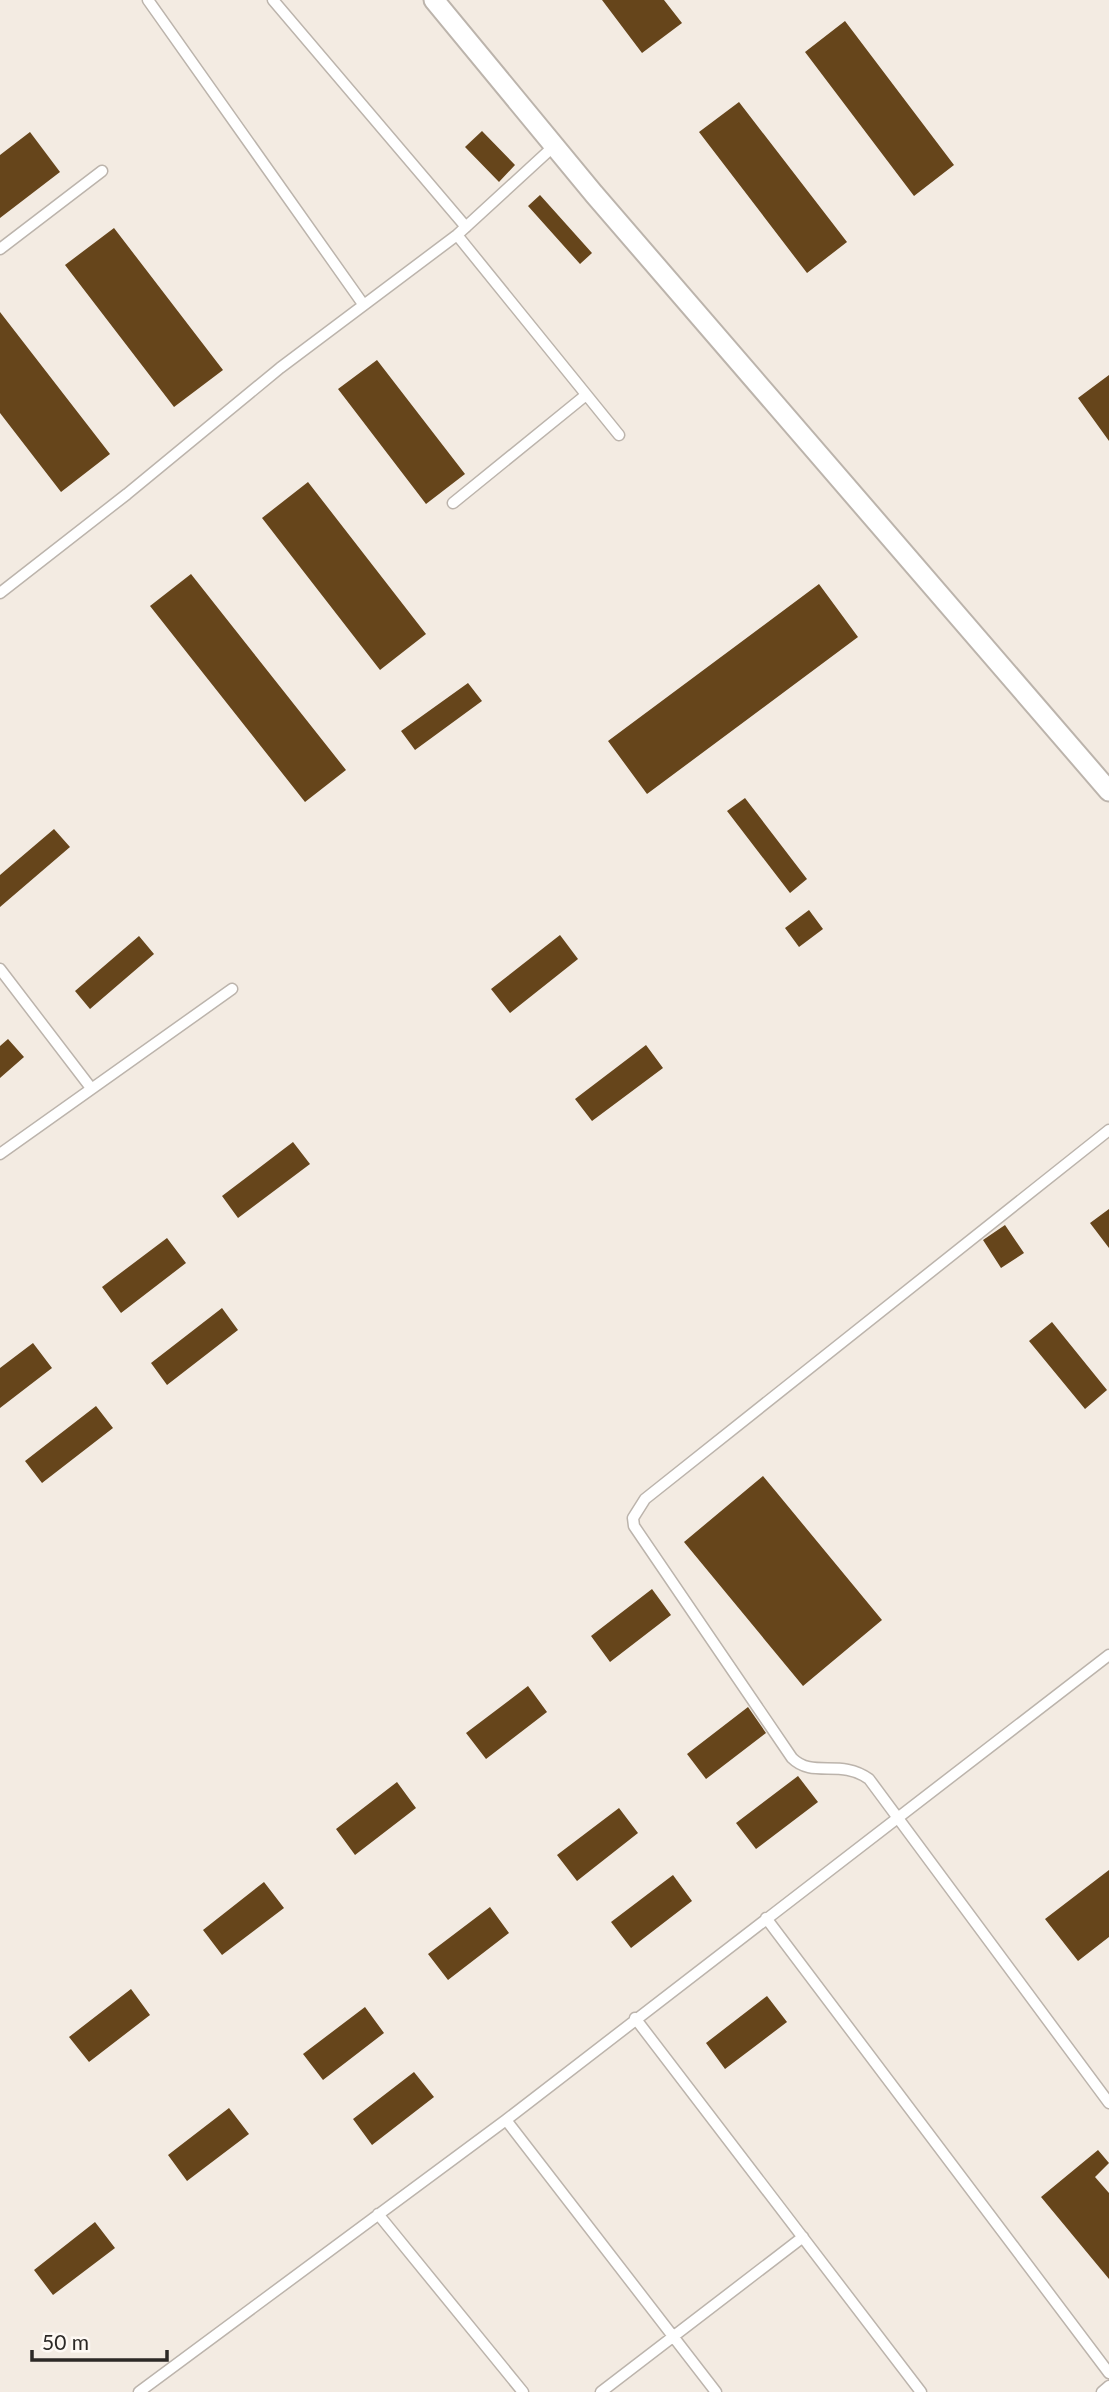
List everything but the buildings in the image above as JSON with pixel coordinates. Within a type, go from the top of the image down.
[{"type":"street","points":[[437,1],[554,146],[1109,791]]},
{"type":"lane","points":[[148,0],[363,304]]},
{"type":"lane","points":[[273,0],[466,227]]},
{"type":"lane","points":[[0,593],[363,304],[457,235],[554,146]]},
{"type":"lane","points":[[0,249],[102,171]]},
{"type":"lane","points":[[457,235],[619,435]]},
{"type":"lane","points":[[453,503],[586,395]]},
{"type":"lane","points":[[0,969],[91,1088]]},
{"type":"lane","points":[[0,1154],[232,989]]},
{"type":"lane","points":[[1109,1130],[645,1499],[633,1518],[635,1526],[792,1758],[810,1769],[839,1767],[856,1770],[869,1779],[1109,2103]]},
{"type":"lane","points":[[139,2392],[506,2120],[1109,1655]]},
{"type":"lane","points":[[766,1918],[1109,2373]]},
{"type":"lane","points":[[635,2018],[920,2392]]},
{"type":"lane","points":[[506,2120],[716,2392]]},
{"type":"lane","points":[[378,2214],[523,2392]]},
{"type":"lane","points":[[601,2392],[803,2237]]},
{"type":"lane","points":[[1102,2392],[1109,2386]]}]
